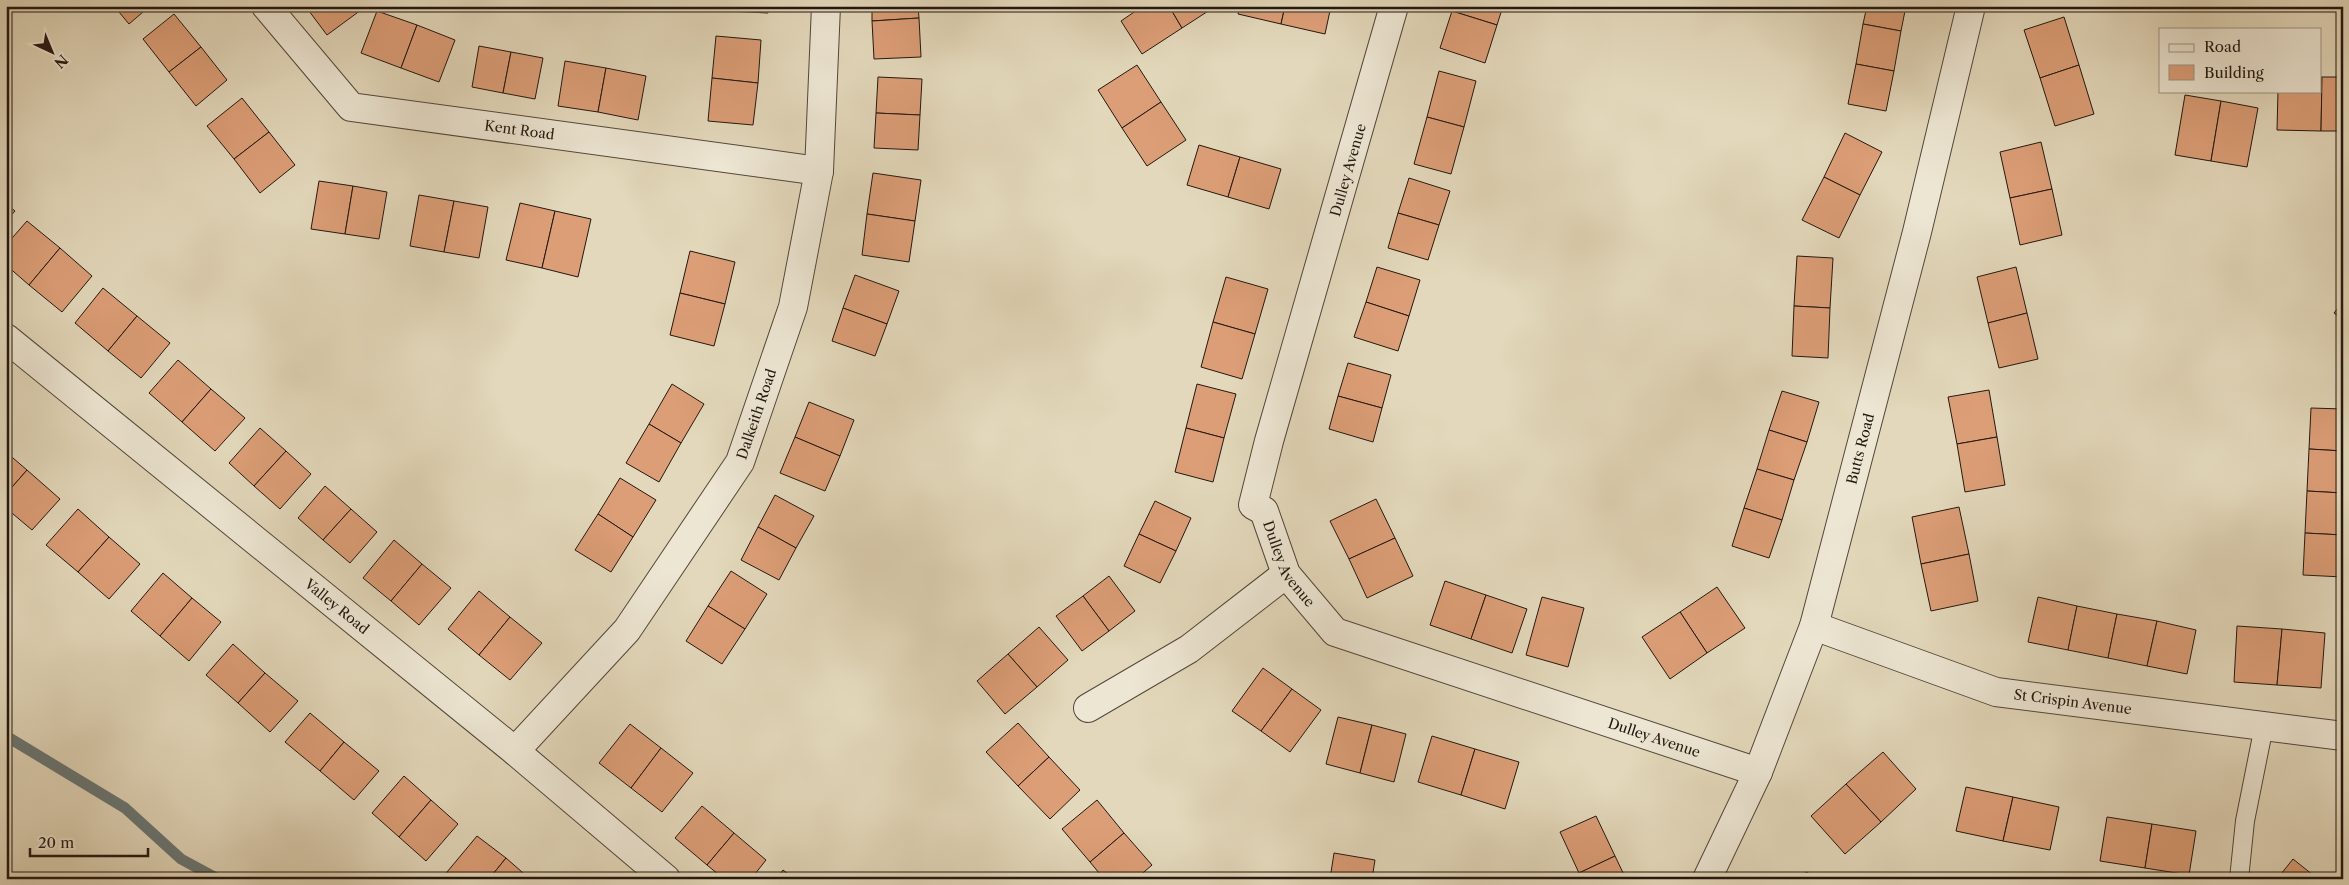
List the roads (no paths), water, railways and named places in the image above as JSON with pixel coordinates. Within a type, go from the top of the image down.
[{"type":"street","name":"Kent Road","points":[[266,6],[351,107],[819,171]]},
{"type":"street","name":"Dalkeith Road","points":[[515,751],[627,630],[740,462],[793,307],[819,171],[826,6]]},
{"type":"street","name":"Dulley Avenue","points":[[1394,6],[1269,441],[1253,505],[1264,511],[1286,574],[1335,632],[1758,772]]},
{"type":"street","name":"Butts Road","points":[[1707,879],[1758,772],[1814,626],[1918,232],[1971,6]]},
{"type":"street","name":"Valley Road","points":[[6,338],[515,751],[666,879]]},
{"type":"street","points":[[1088,708],[1189,649],[1286,574]]},
{"type":"street","name":"St Crispin Avenue","points":[[1814,626],[1996,692],[2343,736]]},
{"type":"lane","points":[[2239,879],[2245,821],[2264,726]]},
{"type":"waterway","points":[[6,736],[125,808],[181,859],[218,879]]}]
